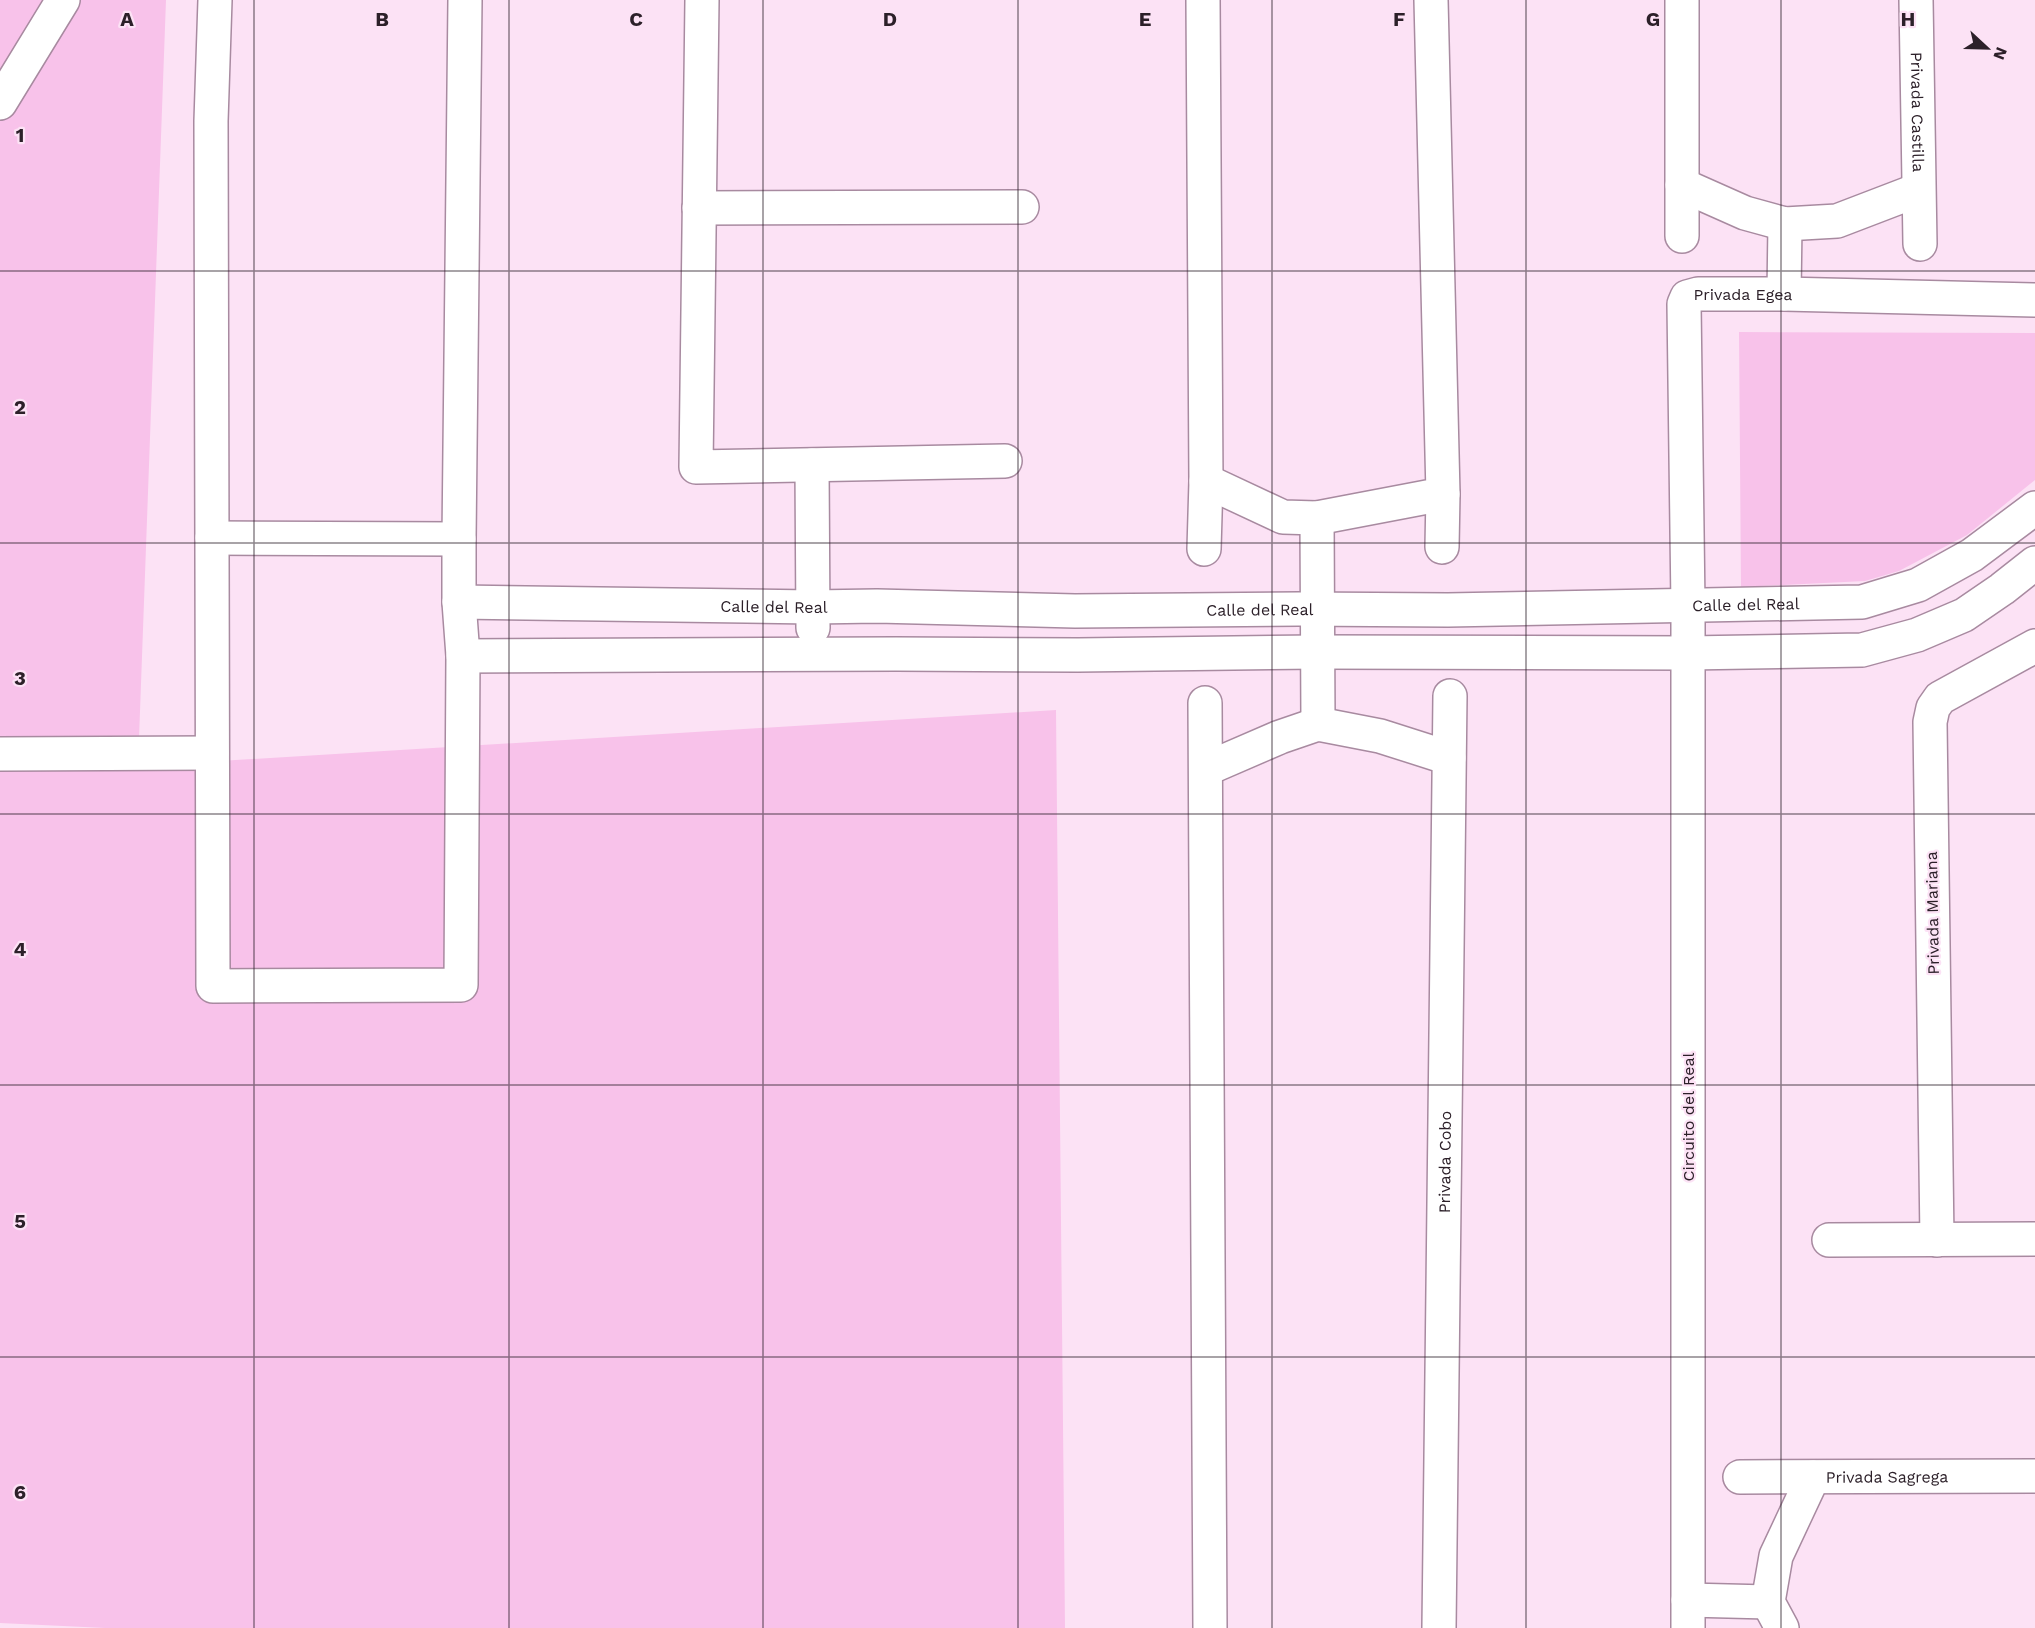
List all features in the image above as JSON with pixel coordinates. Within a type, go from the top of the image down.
[{"type":"street","points":[[0,103],[63,0]]},
{"type":"street","points":[[215,0],[211,121],[213,986],[461,985],[463,656],[459,602],[459,539],[465,0]]},
{"type":"street","points":[[702,0],[696,467],[1005,461]]},
{"type":"street","points":[[1203,0],[1206,481],[1204,549]]},
{"type":"street","points":[[1431,0],[1443,494],[1442,547]]},
{"type":"street","points":[[1682,0],[1682,236]]},
{"type":"street","name":"Privada Castilla","points":[[1916,0],[1920,244]]},
{"type":"street","name":"Privada Castilla","points":[[1682,185],[1745,213],[1785,224],[1837,221],[1918,190]]},
{"type":"street","points":[[699,208],[1023,207]]},
{"type":"street","points":[[1784,294],[1785,224]]},
{"type":"street","name":"Privada Egea","points":[[1688,606],[1684,304],[1687,297],[1698,294],[1784,294],[2035,300]]},
{"type":"street","points":[[812,465],[814,656]]},
{"type":"street","points":[[1206,481],[1282,517],[1317,518],[1443,494]]},
{"type":"street","name":"Calle del Real","points":[[459,602],[877,606],[1075,611],[1448,610],[1862,602],[1918,585],[1972,555],[2035,508]]},
{"type":"street","points":[[1317,518],[1318,724]]},
{"type":"street","points":[[212,538],[459,539]]},
{"type":"street","points":[[463,656],[1078,655],[1317,652],[1688,653],[1862,650],[1917,635],[1964,615],[2035,563]]},
{"type":"street","name":"Circuito del Real","points":[[1688,606],[1688,1614]]},
{"type":"street","points":[[1075,611],[1078,655]]},
{"type":"street","name":"Privada Mariana","points":[[1937,1240],[1930,722],[1933,708],[1940,698],[2035,646]]},
{"type":"street","name":"Privada Cobo","points":[[1439,1628],[1450,696]]},
{"type":"street","points":[[1205,703],[1210,1628]]},
{"type":"street","points":[[1206,769],[1280,737],[1318,724],[1380,736],[1449,758]]},
{"type":"street","points":[[0,754],[212,753]]},
{"type":"street","points":[[1829,1240],[2035,1239]]},
{"type":"street","name":"Privada Sagrega","points":[[1740,1477],[2035,1476]]},
{"type":"street","points":[[1688,1614],[1775,1615],[1776,1556],[1813,1477]]},
{"type":"shaded area","points":[[0,0],[166,0],[138,766],[1056,710],[1065,1628],[105,1628],[0,1623]]},
{"type":"shaded area","points":[[1739,332],[2035,333],[2035,480],[1967,535],[1899,571],[1865,581],[1741,587]]}]
